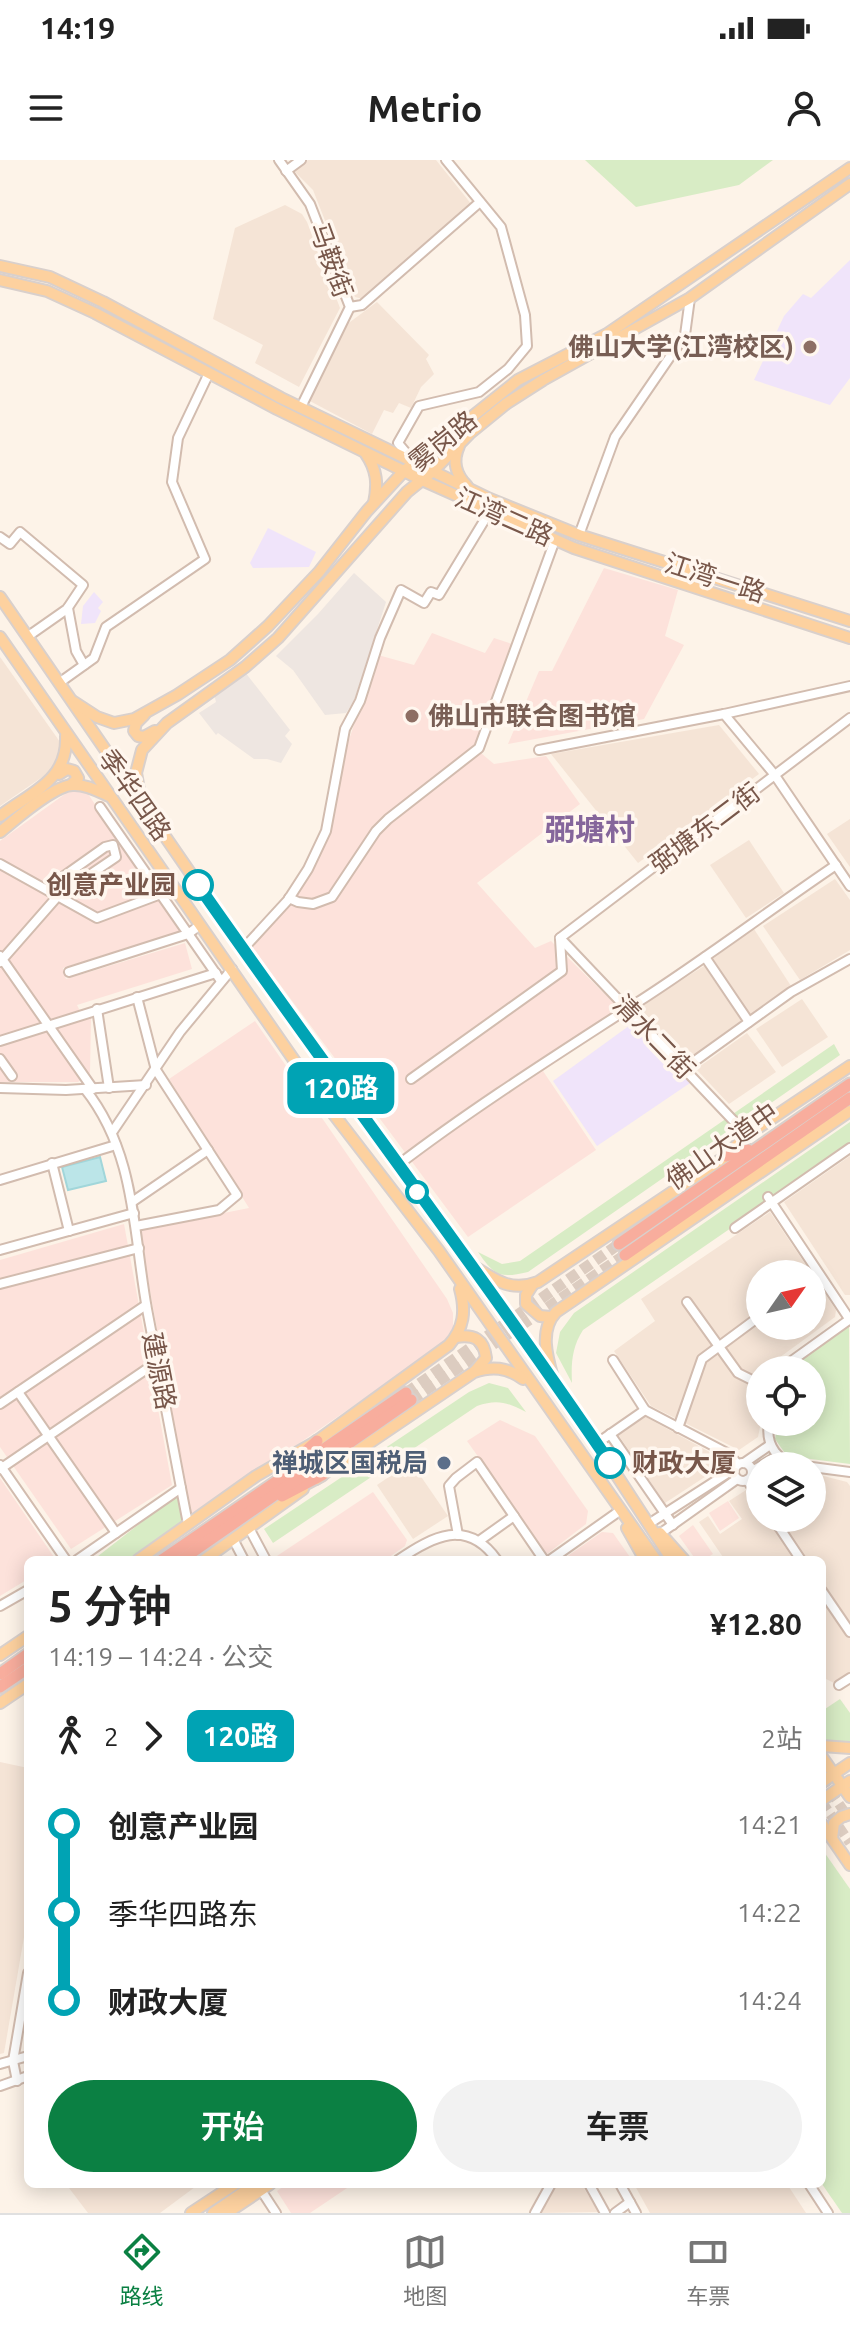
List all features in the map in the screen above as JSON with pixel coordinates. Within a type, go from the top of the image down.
[{"type":"highway","name":"佛山大道中","points":[[622,1249],[763,1151],[850,1084]]},
{"type":"highway","name":"佛山大道中","points":[[763,1151],[850,1098]]},
{"type":"highway","points":[[726,1156],[763,1151]]},
{"type":"highway","points":[[749,1181],[763,1151]]},
{"type":"highway","points":[[168,1556],[254,1503],[408,1397]]},
{"type":"highway","points":[[186,1556],[254,1503],[317,1441]]},
{"type":"highway","points":[[254,1503],[322,1475]]},
{"type":"highway","points":[[0,1674],[24,1657]]},
{"type":"highway","points":[[0,1687],[24,1671]]},
{"type":"main road","name":"雾岗路","points":[[69,698],[97,717],[114,723],[134,719],[230,660],[268,626],[319,572],[373,504],[404,471],[518,380],[607,334],[850,168]]},
{"type":"main road","name":"雾岗路","points":[[142,806],[136,773],[142,750],[165,725],[245,667],[278,638],[407,492],[462,441],[507,403],[690,298],[850,184]]},
{"type":"main road","name":"江湾二路","points":[[0,266],[50,277],[90,295],[301,407],[471,490],[579,535]]},
{"type":"main road","name":"江湾二路","points":[[0,280],[59,297],[95,313],[365,452],[555,540],[850,638]]},
{"type":"main road","points":[[462,441],[455,455],[456,468],[471,490]]},
{"type":"main road","points":[[365,452],[376,476],[373,504]]},
{"type":"main road","name":"江湾一路","points":[[579,535],[850,621]]},
{"type":"main road","name":"季华四路","points":[[0,597],[142,806],[470,1263],[650,1523]]},
{"type":"main road","name":"季华四路","points":[[0,637],[312,1086],[456,1276],[608,1491]]},
{"type":"main road","points":[[148,711],[136,723],[134,731],[138,736],[144,737],[165,725]]},
{"type":"main road","points":[[53,779],[62,766],[67,750],[66,734]]},
{"type":"main road","points":[[0,816],[67,769],[74,771],[78,778],[0,832]]},
{"type":"main road","points":[[72,784],[111,797]]},
{"type":"main road","points":[[470,1263],[504,1285],[533,1284],[726,1156],[747,1135],[850,1066]]},
{"type":"main road","points":[[533,1284],[526,1295],[526,1304],[540,1316],[551,1317],[850,1111]]},
{"type":"main road","points":[[144,1556],[256,1476],[317,1441],[435,1356],[456,1337],[464,1312],[456,1276]]},
{"type":"main road","points":[[551,1317],[546,1338],[555,1385]]},
{"type":"main road","points":[[210,1556],[483,1365],[486,1358],[483,1345],[473,1336],[456,1337]]},
{"type":"main road","points":[[474,1372],[486,1368],[510,1370],[532,1385]]},
{"type":"main road","points":[[608,1491],[643,1556]]},
{"type":"main road","points":[[608,1491],[653,1556]]},
{"type":"main road","points":[[650,1523],[681,1556]]},
{"type":"main road","points":[[650,1523],[670,1556]]},
{"type":"main road","points":[[0,1655],[24,1639]]},
{"type":"main road","points":[[0,1703],[24,1687]]},
{"type":"main road","points":[[826,1746],[850,1748]]},
{"type":"main road","points":[[826,1763],[846,1784],[850,1799],[826,1799]]},
{"type":"main road","points":[[826,1780],[850,1763]]},
{"type":"main road","points":[[826,1783],[846,1784]]},
{"type":"main road","points":[[826,1796],[846,1784]]},
{"type":"main road","points":[[850,1814],[834,1823],[831,1841],[850,1865]]},
{"type":"main road","points":[[191,2213],[229,2188]]},
{"type":"main road","points":[[213,2213],[257,2188]]},
{"type":"main road","points":[[227,2213],[258,2188]]},
{"type":"street","name":"马鞍街","points":[[279,160],[310,204],[350,307],[301,407]]},
{"type":"street","points":[[286,171],[301,160]]},
{"type":"street","points":[[415,462],[398,443],[419,406],[479,392],[508,369],[527,346],[525,315],[501,227],[446,160]]},
{"type":"street","points":[[350,307],[362,305],[480,202]]},
{"type":"street","points":[[579,535],[615,437],[685,335],[690,298]]},
{"type":"street","points":[[59,683],[94,658],[106,627],[205,559],[172,482],[178,438],[209,373]]},
{"type":"street","points":[[243,949],[289,898],[308,869],[326,831],[345,729],[360,701],[380,638],[401,590],[424,603],[431,592],[439,595],[490,511]]},
{"type":"street","points":[[0,537],[10,544],[20,532],[83,585],[68,608],[27,637]]},
{"type":"street","points":[[289,898],[313,904],[332,897],[376,831],[479,748],[555,540]]},
{"type":"street","points":[[68,608],[76,651],[84,665]]},
{"type":"street","points":[[539,750],[850,686]]},
{"type":"street","points":[[724,714],[774,774],[850,886]]},
{"type":"street","name":"弼塘东二街","points":[[560,938],[850,718]]},
{"type":"street","points":[[100,807],[219,977]]},
{"type":"street","points":[[57,897],[50,886],[134,830]]},
{"type":"street","points":[[113,845],[116,857],[57,897],[1,958],[89,1089],[113,1131],[219,977]]},
{"type":"street","points":[[0,864],[97,918],[161,894]]},
{"type":"street","points":[[398,1165],[450,1126],[705,957],[836,865]]},
{"type":"street","points":[[69,972],[188,934],[200,925]]},
{"type":"street","points":[[411,1079],[562,971],[560,938]]},
{"type":"street","name":"清水二街","points":[[560,938],[747,1135]]},
{"type":"street","points":[[705,957],[749,1022]]},
{"type":"street","points":[[685,1068],[791,992],[850,959]]},
{"type":"street","points":[[0,1041],[137,997],[219,977],[232,969]]},
{"type":"street","points":[[136,1226],[219,1210],[237,1195],[156,1070],[137,997]]},
{"type":"street","points":[[97,1009],[109,1088]]},
{"type":"street","points":[[0,1059],[12,1076]]},
{"type":"street","points":[[0,1088],[89,1089],[146,1085]]},
{"type":"street","name":"建源路","points":[[113,1131],[132,1202],[146,1305],[188,1524]]},
{"type":"street","points":[[0,1180],[116,1145]]},
{"type":"street","points":[[735,1228],[770,1200],[850,1148]]},
{"type":"street","points":[[132,1202],[208,1150]]},
{"type":"street","points":[[52,1163],[69,1231]]},
{"type":"street","points":[[770,1200],[810,1260]]},
{"type":"street","points":[[0,1250],[134,1213]]},
{"type":"street","points":[[0,1284],[139,1248]]},
{"type":"street","points":[[798,1356],[850,1319],[826,1284]]},
{"type":"street","points":[[687,1302],[716,1346],[738,1373],[746,1377]]},
{"type":"street","points":[[0,1404],[146,1305]]},
{"type":"street","points":[[678,1428],[702,1359],[746,1326]]},
{"type":"street","points":[[613,1360],[645,1410],[727,1453],[739,1465],[746,1484]]},
{"type":"street","points":[[63,1556],[1,1467],[157,1362]]},
{"type":"street","points":[[18,1392],[116,1533]]},
{"type":"street","points":[[596,1444],[645,1410]]},
{"type":"street","points":[[610,1434],[673,1525]]},
{"type":"street","points":[[768,1436],[775,1452]]},
{"type":"street","points":[[650,1523],[770,1445]]},
{"type":"street","points":[[458,1535],[449,1486],[477,1462],[544,1556]]},
{"type":"street","points":[[739,1465],[746,1465]]},
{"type":"street","points":[[826,1469],[850,1472]]},
{"type":"street","points":[[661,1533],[746,1476]]},
{"type":"street","points":[[83,1556],[181,1488]]},
{"type":"street","points":[[553,1556],[618,1512]]},
{"type":"street","points":[[479,1541],[514,1516]]},
{"type":"street","points":[[249,1528],[264,1556]]},
{"type":"street","points":[[782,1532],[798,1556]]},
{"type":"street","points":[[404,1556],[420,1545],[448,1534],[472,1536],[493,1556]]},
{"type":"street","points":[[233,1539],[242,1556]]},
{"type":"street","points":[[0,1606],[24,1592]]},
{"type":"street","points":[[826,1597],[850,1632]]},
{"type":"street","points":[[839,1685],[850,1678]]},
{"type":"street","points":[[17,2081],[13,2061],[24,1996]]},
{"type":"street","points":[[0,2064],[24,2057]]},
{"type":"street","points":[[0,2086],[24,2078]]},
{"type":"street","points":[[262,2188],[276,2213]]},
{"type":"street","points":[[535,2213],[549,2188]]},
{"type":"street","points":[[591,2188],[605,2213]]},
{"type":"street","points":[[622,2188],[636,2213]]},
{"type":"street","points":[[812,2188],[828,2213]]},
{"type":"street","points":[[615,2213],[628,2203]]},
{"type":"shaded area","points":[[308,160],[436,160],[472,205],[363,299],[355,297],[313,190],[294,171]]},
{"type":"shaded area","points":[[285,205],[302,214],[307,222],[340,308],[299,387],[255,363],[263,345],[213,319],[235,228]]},
{"type":"shaded area","name":"佛山大学(江湾校区)","points":[[850,260],[850,378],[830,405],[754,380],[784,316],[803,294],[811,298]]},
{"type":"shaded area","points":[[377,302],[429,355],[426,359],[434,374],[421,387],[411,408],[399,403],[393,413],[384,410],[372,434],[308,400],[346,325]]},
{"type":"shaded area","points":[[268,528],[316,552],[309,567],[253,568],[250,563]]},
{"type":"shaded area","points":[[604,568],[678,590],[665,636],[684,645],[644,719],[508,744],[539,671],[552,671]]},
{"type":"shaded area","points":[[354,573],[386,602],[354,701],[346,713],[325,715],[293,670],[276,656]]},
{"type":"shaded area","points":[[94,592],[103,602],[98,608],[101,611],[95,623],[81,624],[83,606]]},
{"type":"shaded area","points":[[432,633],[485,653],[494,638],[512,644],[475,748],[494,764],[546,756],[580,804],[477,883],[535,948],[551,941],[623,1012],[543,1071],[596,1150],[468,1237],[252,947],[289,898],[325,836],[331,792],[378,655],[414,665]]},
{"type":"shaded area","points":[[0,657],[60,742],[59,755],[51,771],[0,806]]},
{"type":"shaded area","points":[[245,672],[290,730],[285,736],[292,744],[281,763],[254,759],[218,733],[216,735],[199,713],[216,702],[214,694]]},
{"type":"shaded area","points":[[719,725],[759,774],[638,863],[551,754]]},
{"type":"shaded area","points":[[72,789],[86,791],[180,931],[63,968],[66,979],[185,943],[192,969],[77,1005],[84,1019],[91,1017],[90,1073],[78,1082],[0,1082],[0,841]]},
{"type":"shaded area","points":[[850,819],[850,867],[827,834]]},
{"type":"shaded area","points":[[749,840],[784,893],[746,918],[710,865]]},
{"type":"shaded area","points":[[835,879],[850,900],[850,950],[800,980],[763,926]]},
{"type":"shaded area","points":[[754,929],[791,986],[749,1016],[711,960]]},
{"type":"shaded area","points":[[704,966],[743,1023],[688,1061],[639,1007]]},
{"type":"shaded area","points":[[802,999],[828,1037],[782,1067],[756,1029]]},
{"type":"shaded area","points":[[255,1021],[447,1299],[453,1313],[453,1328],[443,1343],[426,1356],[298,1444],[256,1468],[191,1517],[139,1230],[249,1208],[169,1079]]},
{"type":"shaded area","points":[[633,1023],[690,1083],[597,1146],[553,1081]]},
{"type":"shaded area","points":[[747,1033],[776,1072],[729,1104],[696,1069]]},
{"type":"shaded area","points":[[850,1156],[850,1295],[845,1295],[826,1266],[826,1260],[822,1260],[784,1202]]},
{"type":"shaded area","points":[[770,1212],[803,1260],[746,1260],[746,1340],[804,1340],[782,1356],[746,1356],[746,1436],[758,1437],[739,1450],[651,1406],[614,1351],[655,1321],[641,1299]]},
{"type":"shaded area","points":[[124,1224],[172,1485],[71,1549],[0,1447],[0,1260]]},
{"type":"shaded area","points":[[826,1295],[836,1310],[835,1317],[826,1324]]},
{"type":"shaded area","points":[[642,1415],[717,1456],[717,1469],[665,1503],[617,1433]]},
{"type":"shaded area","points":[[500,1420],[535,1436],[588,1511],[586,1524],[547,1554],[467,1441]]},
{"type":"shaded area","points":[[411,1462],[448,1516],[413,1539],[377,1485]]},
{"type":"shaded area","points":[[826,1477],[847,1482],[850,1486],[850,1672],[834,1683],[826,1679],[826,1556],[722,1556],[699,1522],[708,1516],[720,1534],[742,1519],[729,1501],[746,1490],[746,1532],[826,1532]]},
{"type":"shaded area","points":[[0,1478],[53,1556],[24,1556],[24,1581],[0,1596]]},
{"type":"shaded area","points":[[373,1492],[407,1540],[405,1546],[391,1556],[277,1556]]},
{"type":"shaded area","points":[[728,1501],[739,1518],[720,1531],[709,1513]]},
{"type":"shaded area","points":[[693,1525],[713,1554],[693,1556],[679,1536]]},
{"type":"shaded area","points":[[602,1532],[613,1533],[629,1556],[568,1556]]},
{"type":"shaded area","points":[[0,1762],[24,1767],[24,1937],[4,2053],[0,2054]]},
{"type":"shaded area","points":[[69,2188],[194,2188],[160,2213],[88,2213]]},
{"type":"shaded area","points":[[281,2188],[347,2188],[310,2213],[291,2213],[277,2191]]},
{"type":"shaded area","points":[[553,2188],[584,2188],[599,2212],[539,2213]]},
{"type":"shaded area","points":[[636,2188],[790,2188],[806,2213],[650,2213]]},
{"type":"green space","points":[[585,160],[773,160],[739,185],[636,207]]},
{"type":"green space","points":[[834,1044],[840,1055],[528,1272],[498,1273],[488,1266],[478,1252],[502,1264],[520,1261]]},
{"type":"green space","points":[[850,1122],[850,1146],[583,1330],[573,1355],[572,1383],[556,1353],[560,1332],[574,1313]]},
{"type":"green space","points":[[849,1326],[850,1464],[826,1461],[826,1452],[784,1452],[775,1439],[776,1436],[826,1436],[826,1356],[806,1356]]},
{"type":"green space","points":[[489,1383],[508,1388],[526,1412],[502,1403],[477,1406],[273,1543],[264,1529],[469,1392]]},
{"type":"green space","points":[[179,1493],[185,1520],[133,1556],[98,1556]]},
{"type":"green space","points":[[840,1699],[850,1713],[850,1742],[837,1745],[826,1742],[826,1708]]},
{"type":"green space","points":[[826,1855],[850,1889],[850,2213],[842,2213],[825,2188]]},
{"type":"water","points":[[100,1157],[106,1181],[68,1190],[62,1167]]},
{"type":"tunnel","points":[[406,1393],[619,1244]]},
{"type":"tunnel","points":[[411,1400],[625,1255]]},
{"type":"tunnel","points":[[826,1785],[850,1820]]},
{"type":"tunnel","points":[[826,1808],[850,1843]]},
{"type":"bus line","name":"120路","points":[[198,885],[610,1463]]},
{"type":"place","name":"佛山大学(江湾校区)","points":[[810,347]]},
{"type":"place","name":"佛山市联合图书馆","points":[[412,716]]},
{"type":"place","name":"创意产业园","points":[[198,885]]},
{"type":"place","name":"禅城区国税局","points":[[444,1463]]},
{"type":"place","name":"财政大厦","points":[[610,1463]]},
{"type":"district","name":"弼塘村","points":[[590,830]]}]
